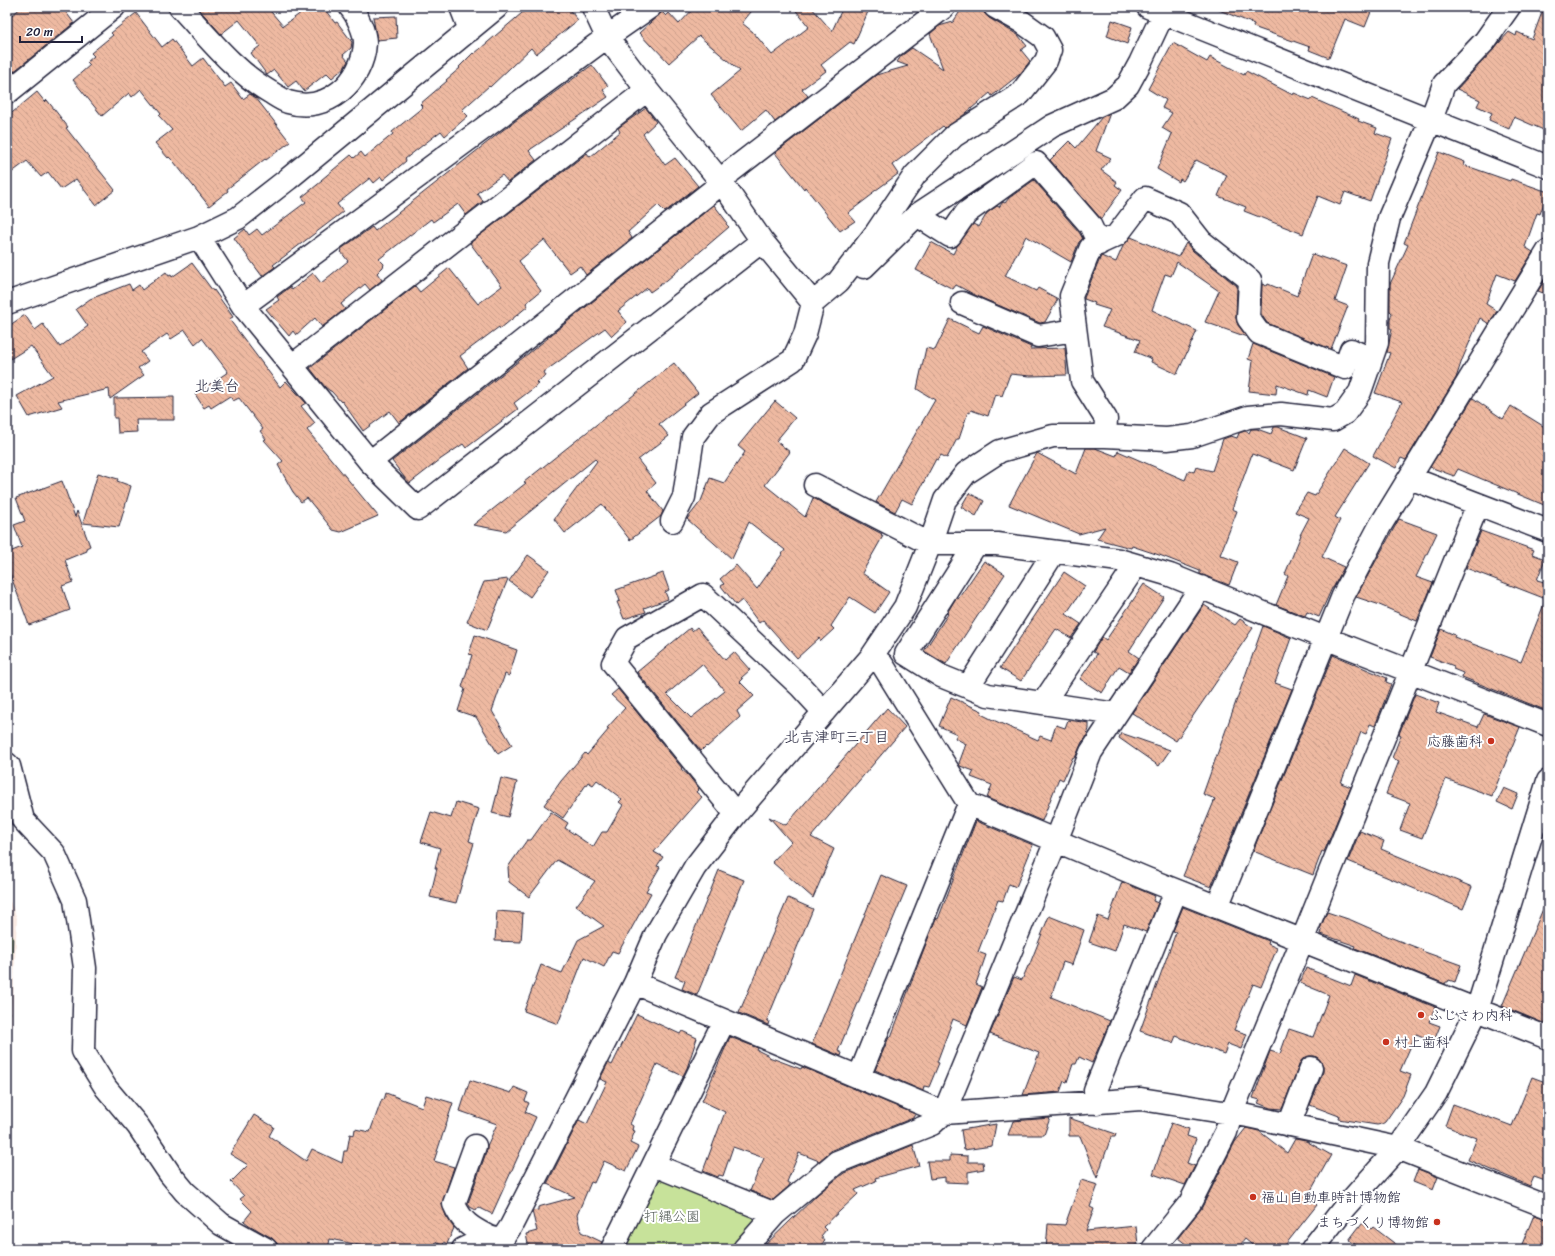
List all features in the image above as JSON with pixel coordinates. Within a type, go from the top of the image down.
[{"type":"street","points":[[7,92],[114,7]]},
{"type":"street","points":[[180,7],[242,73],[282,99],[288,102],[305,105],[320,103],[337,96],[360,66],[365,42],[357,16],[350,7]]},
{"type":"street","points":[[461,7],[470,30]]},
{"type":"street","points":[[7,303],[199,237],[238,218],[288,179],[497,7]]},
{"type":"street","points":[[593,7],[607,37],[647,90],[722,183],[762,241],[813,303]]},
{"type":"street","points":[[243,306],[607,37],[650,7]]},
{"type":"street","points":[[370,462],[722,183],[730,172],[944,7]]},
{"type":"street","points":[[672,521],[684,497],[693,437],[711,413],[793,360],[805,334],[813,303],[838,282],[876,233],[915,175],[954,136],[1020,94],[1046,61],[1050,50],[1043,37],[1022,22],[995,7]]},
{"type":"street","points":[[502,1242],[635,983],[656,934],[695,867],[736,814],[872,656],[905,607],[930,544],[945,500],[966,472],[1000,451],[1053,436],[1104,436],[1167,439],[1192,436],[1248,417],[1282,414],[1333,420],[1345,413],[1360,392],[1376,343],[1378,263],[1389,218],[1431,120],[1444,84],[1484,42],[1509,7]]},
{"type":"street","points":[[852,263],[861,270],[917,214],[1052,126],[1114,98],[1128,85],[1140,63],[1156,10],[1548,167]]},
{"type":"street","points":[[293,365],[647,90]]},
{"type":"street","points":[[917,214],[950,236],[966,213],[1036,163],[1090,224],[1099,244]]},
{"type":"street","points":[[1104,436],[1106,419],[1082,381],[1071,296],[1091,247],[1117,235],[1145,198],[1179,213],[1202,241],[1250,280],[1248,318],[1259,333],[1345,368],[1351,350],[1371,359]]},
{"type":"street","points":[[199,237],[243,306],[293,365],[370,462],[418,509],[762,241]]},
{"type":"street","points":[[1217,907],[1343,596],[1380,526],[1548,251]]},
{"type":"street","points":[[962,303],[1038,336],[1075,330]]},
{"type":"street","points":[[1410,478],[1548,531]]},
{"type":"street","points":[[815,485],[930,544],[997,544],[1119,560],[1170,575],[1325,638],[1548,725]]},
{"type":"street","points":[[1152,1249],[1190,1203],[1226,1132],[1231,1114],[1478,504]]},
{"type":"street","points":[[976,544],[906,654],[941,676],[988,695],[1116,714]]},
{"type":"street","points":[[968,687],[1054,552]]},
{"type":"street","points":[[1043,703],[1136,565]]},
{"type":"street","points":[[744,1249],[775,1214],[837,1162],[932,1124],[944,1113],[1091,752],[1201,587]]},
{"type":"street","points":[[736,814],[613,663],[627,638],[703,595],[801,687],[824,712]]},
{"type":"street","points":[[872,656],[882,664],[968,804],[1176,891],[1548,1038]]},
{"type":"street","points":[[7,764],[10,766],[23,820],[54,853],[75,900],[85,968],[83,1051],[106,1088],[138,1126],[170,1174],[185,1192],[221,1224],[266,1249]]},
{"type":"street","points":[[1312,1249],[1344,1208],[1398,1148],[1436,1093],[1477,1010],[1548,781]]},
{"type":"street","points":[[859,1077],[968,804]]},
{"type":"street","points":[[1096,1103],[1095,1090],[1176,891]]},
{"type":"street","points":[[635,983],[944,1113],[1141,1099],[1289,1125],[1398,1148],[1548,1207]]},
{"type":"street","points":[[612,1249],[724,1021]]},
{"type":"street","points":[[1289,1125],[1311,1068]]},
{"type":"street","points":[[475,1146],[454,1204],[459,1215],[471,1228],[502,1242]]},
{"type":"street","points":[[654,1165],[775,1214]]},
{"type":"street","points":[[463,1249],[502,1242]]},
{"type":"shaded area","points":[[7,894],[17,918],[7,1127]]},
{"type":"green space","points":[[7,935],[13,937],[7,1061]]},
{"type":"green space","name":"打縄公園","points":[[655,1175],[758,1213],[760,1223],[735,1249],[619,1249]]},
{"type":"building","points":[[22,7],[62,7],[74,23],[7,77],[7,19]]},
{"type":"building","points":[[197,7],[267,7],[283,26],[309,7],[323,7],[335,23],[337,22],[352,42],[351,48],[343,55],[348,61],[344,68],[332,78],[327,73],[304,91],[296,81],[288,87],[274,70],[267,75],[251,53],[260,46],[239,20],[221,34]]},
{"type":"building","points":[[529,7],[567,7],[578,20],[536,54],[531,48],[490,87],[489,86],[462,110],[468,116],[445,136],[441,131],[405,159],[406,161],[383,180],[381,177],[374,183],[370,178],[337,204],[343,212],[273,265],[275,267],[262,276],[234,238],[245,229],[249,235],[257,229],[262,235],[306,202],[302,197],[351,155],[354,158],[361,152],[365,157],[393,134],[392,132],[423,107],[420,104],[447,81],[446,80],[460,68],[459,67],[473,53],[474,54]]},
{"type":"building","points":[[695,7],[755,7],[742,23],[753,32],[772,55],[809,27],[793,7],[811,7],[832,31],[843,7],[870,7],[854,44],[850,42],[821,65],[826,71],[802,89],[808,96],[775,122],[766,110],[741,131],[711,95],[740,71],[699,36],[669,63],[639,33],[662,12],[666,16],[669,13],[679,24]]},
{"type":"building","points":[[963,7],[983,7],[984,13],[989,18],[1018,35],[1027,46],[1021,50],[1030,61],[1020,74],[992,96],[990,93],[960,118],[945,128],[943,126],[892,165],[898,174],[848,213],[855,221],[840,231],[805,187],[804,189],[775,153],[876,75],[908,66],[897,62],[901,56],[912,48],[943,69],[930,34],[939,26],[953,22]]},
{"type":"building","points":[[1214,7],[1373,7],[1365,27],[1345,19],[1329,58],[1309,50],[1310,47],[1253,27],[1254,24]]},
{"type":"building","points":[[1544,7],[1548,7],[1548,132],[1514,117],[1509,129],[1489,120],[1492,113],[1477,106],[1480,100],[1457,89],[1509,32],[1516,36],[1517,32],[1532,39]]},
{"type":"building","points":[[136,13],[162,47],[172,39],[193,66],[203,58],[225,87],[231,83],[243,99],[250,94],[256,98],[290,142],[266,160],[265,159],[227,189],[228,191],[209,206],[174,162],[169,157],[168,158],[155,143],[172,130],[159,116],[161,114],[141,89],[132,97],[129,93],[102,116],[73,80],[90,65],[87,62],[94,56],[91,53],[113,35],[111,33]]},
{"type":"building","points":[[396,16],[397,38],[377,40],[373,17]]},
{"type":"building","points":[[1112,20],[1132,27],[1127,44],[1107,36]]},
{"type":"building","points":[[1173,43],[1207,62],[1210,57],[1244,75],[1246,71],[1293,95],[1294,93],[1311,100],[1312,98],[1359,119],[1358,121],[1377,128],[1375,133],[1392,139],[1370,201],[1345,192],[1340,205],[1318,196],[1303,234],[1244,211],[1246,207],[1218,196],[1227,175],[1196,160],[1183,181],[1180,179],[1179,182],[1157,169],[1172,134],[1162,128],[1172,113],[1162,108],[1166,100],[1148,89]]},
{"type":"building","points":[[592,65],[608,86],[603,90],[608,97],[531,149],[529,151],[536,160],[508,182],[502,175],[477,193],[483,201],[466,215],[458,204],[433,222],[431,219],[379,259],[384,264],[377,273],[382,280],[370,290],[365,284],[341,304],[345,309],[322,327],[315,318],[296,335],[293,331],[289,336],[266,309],[279,300],[277,297],[290,287],[292,290],[313,273],[321,283],[348,261],[341,252],[341,249],[372,227],[375,231],[503,130]]},
{"type":"building","points":[[37,92],[45,102],[47,100],[68,127],[66,128],[115,190],[96,205],[76,179],[61,189],[48,172],[41,177],[27,161],[7,176],[7,117]]},
{"type":"building","points":[[646,108],[656,122],[643,134],[665,165],[675,158],[698,186],[665,212],[658,205],[628,232],[632,238],[586,275],[580,266],[570,273],[544,240],[519,261],[541,291],[526,303],[528,306],[500,329],[499,327],[460,356],[468,368],[399,423],[390,411],[363,431],[342,401],[341,402],[325,387],[310,368],[415,286],[420,292],[449,268],[478,304],[502,286],[470,243],[587,153],[590,157],[620,132],[618,128]]},
{"type":"building","points":[[1110,113],[1096,151],[1111,158],[1101,170],[1117,182],[1115,185],[1122,190],[1101,219],[1050,160],[1069,141],[1076,148],[1102,117]]},
{"type":"building","points":[[1439,152],[1465,162],[1464,165],[1548,192],[1540,214],[1537,213],[1525,247],[1533,252],[1515,281],[1497,274],[1486,304],[1497,311],[1489,324],[1480,318],[1456,378],[1406,460],[1401,458],[1396,468],[1373,456],[1402,402],[1375,393],[1390,353],[1387,352],[1392,329],[1390,328],[1392,313],[1390,311],[1390,284],[1408,245],[1404,243]]},
{"type":"building","points":[[1034,180],[1079,232],[1083,239],[1079,242],[1071,262],[1026,236],[1005,276],[1036,291],[1038,288],[1058,299],[1045,322],[1040,323],[979,297],[956,285],[953,289],[916,270],[931,242],[953,254],[973,224],[979,227],[987,213],[997,206],[999,207],[1003,202],[1005,203],[1009,198]]},
{"type":"building","points":[[714,205],[729,227],[667,280],[650,292],[647,288],[618,311],[627,322],[612,336],[605,328],[544,372],[546,376],[537,382],[539,384],[514,403],[518,409],[466,448],[463,444],[410,483],[407,481],[392,461]]},
{"type":"building","points":[[1131,237],[1178,257],[1186,243],[1193,251],[1237,286],[1236,318],[1238,325],[1247,337],[1205,322],[1219,291],[1177,262],[1171,276],[1165,274],[1152,310],[1197,331],[1177,374],[1151,362],[1152,359],[1135,352],[1140,340],[1102,327],[1110,310],[1094,305],[1095,303],[1084,298],[1101,256],[1116,262],[1123,246]]},
{"type":"building","points":[[1312,254],[1347,266],[1335,301],[1348,306],[1331,349],[1267,323],[1261,314],[1262,284],[1267,286],[1268,284],[1297,296]]},
{"type":"building","points":[[192,263],[213,291],[214,290],[233,317],[229,319],[280,387],[286,381],[306,403],[301,406],[315,423],[307,430],[378,516],[341,532],[333,530],[307,498],[301,502],[293,492],[278,465],[283,461],[264,440],[266,439],[260,431],[263,429],[239,398],[233,401],[230,396],[211,408],[209,405],[204,408],[195,394],[228,372],[202,338],[195,344],[185,330],[171,339],[167,334],[141,352],[148,361],[138,368],[144,375],[110,399],[109,389],[58,401],[62,407],[29,417],[17,396],[53,376],[31,346],[7,361],[7,327],[25,315],[35,330],[43,324],[60,347],[88,326],[76,309],[90,299],[129,284],[132,290],[139,285],[142,290],[166,272],[172,277]]},
{"type":"building","points":[[1548,275],[1548,295],[1538,291]]},
{"type":"building","points":[[950,319],[979,333],[983,326],[1031,347],[1030,349],[1065,348],[1067,375],[1030,376],[1010,374],[1002,396],[995,394],[988,416],[971,410],[970,413],[968,412],[959,439],[957,439],[947,458],[941,455],[938,460],[936,459],[912,504],[902,499],[895,512],[876,502],[935,400],[917,389],[926,348],[935,350]]},
{"type":"building","points":[[1253,344],[1334,377],[1327,397],[1309,390],[1308,395],[1277,384],[1276,394],[1249,391],[1253,361],[1248,359]]},
{"type":"building","points":[[674,363],[698,393],[659,424],[669,436],[638,460],[656,483],[647,491],[663,511],[661,516],[630,540],[602,504],[565,533],[554,519],[597,461],[595,459],[506,531],[473,525],[526,483],[524,482]]},
{"type":"building","points":[[174,397],[174,420],[136,420],[137,432],[118,433],[117,418],[114,418],[114,398]]},
{"type":"building","points":[[1473,398],[1503,419],[1511,406],[1548,429],[1548,495],[1544,505],[1458,469],[1454,476],[1430,467]]},
{"type":"building","points":[[775,401],[795,418],[776,441],[790,452],[765,485],[805,517],[813,498],[882,534],[881,535],[883,536],[862,573],[889,592],[875,613],[850,597],[831,626],[834,629],[821,641],[819,638],[797,658],[763,620],[759,623],[742,600],[736,605],[721,586],[724,584],[720,579],[736,565],[757,589],[785,550],[749,522],[732,559],[687,519],[701,501],[710,478],[724,483],[745,452],[738,446]]},
{"type":"building","points":[[1274,427],[1278,427],[1307,438],[1294,470],[1252,454],[1232,509],[1237,511],[1220,555],[1238,562],[1229,585],[1200,574],[1200,571],[1162,556],[1132,546],[1131,548],[1097,539],[1105,527],[1079,534],[1009,505],[1037,453],[1076,474],[1086,448],[1095,448],[1116,456],[1118,451],[1185,480],[1189,470],[1194,472],[1196,467],[1212,471],[1223,439],[1231,436],[1237,438],[1239,433],[1245,431],[1249,433],[1251,429],[1257,429],[1271,434]]},
{"type":"building","points":[[1345,448],[1369,463],[1335,517],[1340,520],[1322,557],[1344,567],[1332,588],[1319,617],[1307,612],[1305,616],[1276,605],[1288,576],[1285,574],[1300,535],[1309,518],[1295,512],[1307,493],[1315,496]]},
{"type":"building","points":[[98,473],[118,479],[117,481],[131,486],[119,527],[83,523]]},
{"type":"building","points":[[62,481],[75,517],[77,511],[90,546],[86,548],[87,551],[65,560],[73,582],[62,586],[70,610],[29,625],[7,566],[7,553],[22,547],[14,525],[25,521],[16,498]]},
{"type":"building","points":[[969,493],[984,501],[976,516],[961,507]]},
{"type":"building","points":[[1399,519],[1437,533],[1416,577],[1433,583],[1417,621],[1356,597]]},
{"type":"building","points":[[1481,531],[1534,550],[1532,554],[1545,559],[1537,580],[1548,583],[1548,702],[1545,710],[1462,677],[1463,673],[1453,669],[1454,666],[1430,657],[1441,629],[1455,635],[1454,637],[1521,662],[1546,599],[1466,568]]},
{"type":"building","points":[[528,555],[549,570],[530,597],[509,581]]},
{"type":"building","points":[[984,561],[1005,574],[946,664],[924,651],[948,614],[947,613],[956,598],[958,599]]},
{"type":"building","points":[[1064,572],[1085,586],[1066,614],[1081,624],[1071,638],[1056,629],[1021,681],[1000,668]]},
{"type":"building","points":[[663,573],[669,590],[665,592],[668,599],[644,608],[646,612],[624,619],[617,602],[620,601],[616,590]]},
{"type":"building","points":[[508,579],[487,630],[467,622],[484,582]]},
{"type":"building","points":[[1144,584],[1164,597],[1129,651],[1139,658],[1129,672],[1119,666],[1102,693],[1080,679],[1097,654],[1093,652],[1102,637],[1106,640]]},
{"type":"building","points":[[1204,605],[1235,625],[1240,619],[1253,628],[1176,741],[1132,713]]},
{"type":"building","points":[[1263,626],[1291,638],[1275,683],[1292,689],[1211,887],[1183,876],[1215,799],[1203,794]]},
{"type":"building","points":[[697,627],[725,660],[734,652],[750,670],[741,678],[743,679],[740,682],[754,696],[737,711],[740,717],[701,751],[637,672],[690,628],[692,631]],"holes":[[[702,664],[725,691],[691,718],[667,694]]]},
{"type":"building","points":[[475,635],[517,650],[509,676],[505,674],[492,711],[512,745],[498,754],[476,717],[458,711],[465,689],[462,687],[472,655],[469,654]]},
{"type":"building","points":[[1333,655],[1387,678],[1386,682],[1391,684],[1375,726],[1370,724],[1366,734],[1361,732],[1341,783],[1351,787],[1324,852],[1322,851],[1313,875],[1253,851]]},
{"type":"building","points":[[618,689],[682,768],[681,769],[699,789],[696,792],[702,797],[654,852],[663,857],[657,866],[660,867],[646,891],[651,893],[618,953],[612,951],[604,967],[584,957],[558,1024],[524,1011],[541,965],[562,973],[578,940],[604,926],[576,906],[595,881],[557,860],[529,897],[509,882],[508,867],[527,840],[531,840],[551,812],[568,823],[565,828],[593,847],[602,832],[607,832],[623,805],[619,802],[622,799],[597,780],[593,785],[588,782],[563,818],[544,805],[561,781],[585,753],[587,755],[609,729],[607,728],[625,708],[611,695]]},
{"type":"building","points":[[1415,694],[1439,703],[1436,712],[1478,727],[1484,714],[1520,727],[1492,796],[1446,779],[1422,838],[1400,830],[1410,803],[1386,794],[1399,761],[1392,758],[1401,735],[1399,734]]},
{"type":"building","points":[[951,697],[982,711],[981,714],[991,719],[1038,740],[1040,736],[1051,740],[1056,725],[1065,728],[1068,720],[1089,723],[1086,738],[1082,742],[1075,758],[1073,757],[1063,780],[1059,778],[1042,821],[987,798],[992,785],[971,777],[974,771],[960,766],[959,763],[966,744],[955,738],[957,734],[939,726]]},
{"type":"building","points":[[887,708],[905,727],[811,837],[834,849],[813,898],[772,862],[791,842],[769,817],[786,825]]},
{"type":"building","points":[[1121,733],[1170,750],[1159,766],[1119,738]]},
{"type":"building","points":[[501,778],[517,782],[508,817],[492,813]]},
{"type":"building","points":[[1504,788],[1518,794],[1512,809],[1497,802]]},
{"type":"building","points":[[456,802],[479,809],[469,841],[474,843],[456,903],[430,897],[440,848],[421,842],[431,812],[451,818]]},
{"type":"building","points":[[976,821],[1033,845],[1016,887],[1009,884],[1003,901],[998,900],[978,952],[986,955],[976,984],[982,987],[967,1025],[953,1019],[937,1062],[939,1063],[929,1087],[924,1086],[923,1091],[875,1070],[889,1037],[891,1037],[936,918],[938,919]]},
{"type":"building","points":[[1360,831],[1384,841],[1381,849],[1472,887],[1463,909],[1348,861]]},
{"type":"building","points":[[719,870],[744,880],[697,995],[682,989],[685,981],[675,977]]},
{"type":"building","points":[[881,875],[907,886],[838,1051],[842,1053],[841,1056],[812,1044]]},
{"type":"building","points":[[1122,882],[1155,896],[1153,901],[1158,903],[1146,932],[1124,924],[1115,951],[1089,942],[1098,916],[1108,920]]},
{"type":"building","points":[[1548,897],[1548,1025],[1502,1006]]},
{"type":"building","points":[[788,898],[813,909],[767,1020],[769,1021],[768,1025],[739,1013]]},
{"type":"building","points":[[1183,907],[1269,941],[1268,944],[1277,948],[1261,987],[1253,984],[1234,1030],[1247,1034],[1241,1049],[1228,1044],[1224,1054],[1176,1036],[1173,1043],[1140,1031],[1176,932],[1173,931]]},
{"type":"building","points":[[497,911],[523,913],[521,942],[495,941]]},
{"type":"building","points":[[1327,912],[1351,920],[1423,950],[1422,951],[1461,965],[1455,982],[1449,980],[1445,984],[1355,948],[1356,946],[1321,934],[1322,930],[1320,929]]},
{"type":"building","points":[[1049,916],[1084,930],[1072,965],[1063,962],[1051,997],[1110,1021],[1092,1063],[1079,1057],[1076,1064],[1073,1064],[1067,1082],[1064,1081],[1060,1092],[1023,1095],[1039,1053],[990,1034],[1014,977],[1022,980],[1029,966]]},
{"type":"building","points":[[1306,968],[1351,986],[1355,975],[1435,1007],[1429,1022],[1440,1026],[1434,1041],[1416,1034],[1400,1071],[1411,1075],[1403,1096],[1382,1124],[1377,1125],[1338,1119],[1339,1116],[1310,1105],[1323,1072],[1323,1066],[1320,1060],[1315,1056],[1309,1056],[1303,1059],[1300,1063],[1282,1109],[1270,1108],[1258,1103],[1260,1100],[1253,1098],[1270,1051],[1280,1054],[1289,1029],[1313,1037],[1329,995],[1300,983]]},
{"type":"building","points":[[637,1014],[680,1034],[682,1031],[697,1038],[687,1068],[683,1076],[657,1064],[630,1124],[633,1126],[632,1130],[635,1131],[630,1143],[638,1147],[626,1171],[604,1161],[594,1183],[591,1182],[577,1215],[581,1232],[602,1242],[600,1249],[529,1249],[526,1234],[537,1231],[532,1211],[538,1210],[538,1207],[575,1197],[547,1184],[579,1120],[587,1124],[607,1082],[600,1079],[608,1063],[612,1065]]},
{"type":"building","points":[[730,1037],[758,1048],[757,1050],[769,1057],[801,1069],[802,1067],[915,1114],[913,1118],[832,1150],[819,1161],[799,1153],[787,1182],[790,1184],[789,1186],[773,1200],[750,1191],[764,1158],[733,1147],[723,1176],[719,1175],[718,1177],[703,1171],[725,1112],[702,1101]]},
{"type":"building","points":[[1532,1077],[1548,1083],[1548,1182],[1534,1177],[1530,1186],[1468,1160],[1477,1138],[1445,1126],[1453,1104],[1512,1126]]},
{"type":"building","points":[[470,1080],[511,1093],[514,1087],[528,1093],[525,1101],[529,1103],[525,1112],[536,1117],[492,1214],[478,1207],[476,1210],[470,1207],[468,1203],[487,1150],[487,1146],[497,1124],[460,1111]]},
{"type":"building","points":[[386,1093],[422,1107],[426,1095],[453,1103],[434,1161],[454,1167],[442,1204],[446,1216],[454,1228],[447,1244],[444,1242],[443,1246],[435,1242],[431,1249],[378,1249],[330,1239],[328,1249],[278,1249],[277,1243],[272,1238],[244,1221],[252,1211],[240,1199],[244,1196],[231,1182],[248,1165],[230,1154],[254,1115],[274,1127],[269,1136],[306,1161],[312,1149],[342,1163],[344,1151],[347,1151],[350,1134],[354,1135],[355,1129],[370,1132],[382,1099],[384,1100]]},
{"type":"building","points":[[1050,1118],[1044,1135],[1008,1135],[1013,1121]]},
{"type":"building","points":[[1069,1118],[1116,1134],[1115,1137],[1111,1137],[1097,1178],[1080,1136],[1069,1136]]},
{"type":"building","points":[[1171,1123],[1189,1129],[1187,1136],[1196,1139],[1187,1163],[1195,1166],[1185,1185],[1153,1174]]},
{"type":"building","points":[[996,1124],[992,1146],[964,1150],[961,1130]]},
{"type":"building","points":[[1246,1128],[1259,1131],[1287,1153],[1295,1139],[1306,1141],[1331,1155],[1309,1194],[1312,1196],[1310,1199],[1317,1205],[1282,1249],[1257,1249],[1245,1239],[1237,1249],[1192,1249],[1178,1238],[1201,1209],[1235,1142]]},
{"type":"building","points":[[913,1145],[919,1166],[875,1178],[876,1181],[855,1190],[858,1194],[823,1227],[826,1230],[821,1236],[825,1241],[816,1249],[761,1249],[818,1194],[844,1173]]},
{"type":"building","points":[[950,1155],[968,1156],[968,1162],[983,1162],[984,1169],[968,1172],[968,1183],[945,1182],[945,1177],[930,1179],[927,1161],[950,1161]]},
{"type":"building","points":[[1418,1169],[1438,1177],[1433,1190],[1413,1182]]},
{"type":"building","points":[[1081,1180],[1098,1185],[1090,1207],[1094,1209],[1086,1231],[1136,1226],[1138,1245],[1129,1246],[1129,1249],[1046,1249],[1048,1224],[1065,1225]]},
{"type":"building","points":[[1534,1215],[1548,1219],[1548,1249],[1520,1249]]},
{"type":"building","points":[[1362,1223],[1371,1229],[1373,1227],[1402,1249],[1362,1249],[1349,1240]]},
{"type":"place","name":"応藤歯科","points":[[1491,741]]},
{"type":"place","name":"ふじさわ内科","points":[[1421,1015]]},
{"type":"place","name":"村上歯科","points":[[1386,1042]]},
{"type":"place","name":"福山自動車時計博物館","points":[[1253,1197]]},
{"type":"place","name":"まちづくり博物館","points":[[1437,1222]]},
{"type":"district","name":"北美台","points":[[217,386]]},
{"type":"district","name":"北吉津町三丁目","points":[[837,737]]}]
